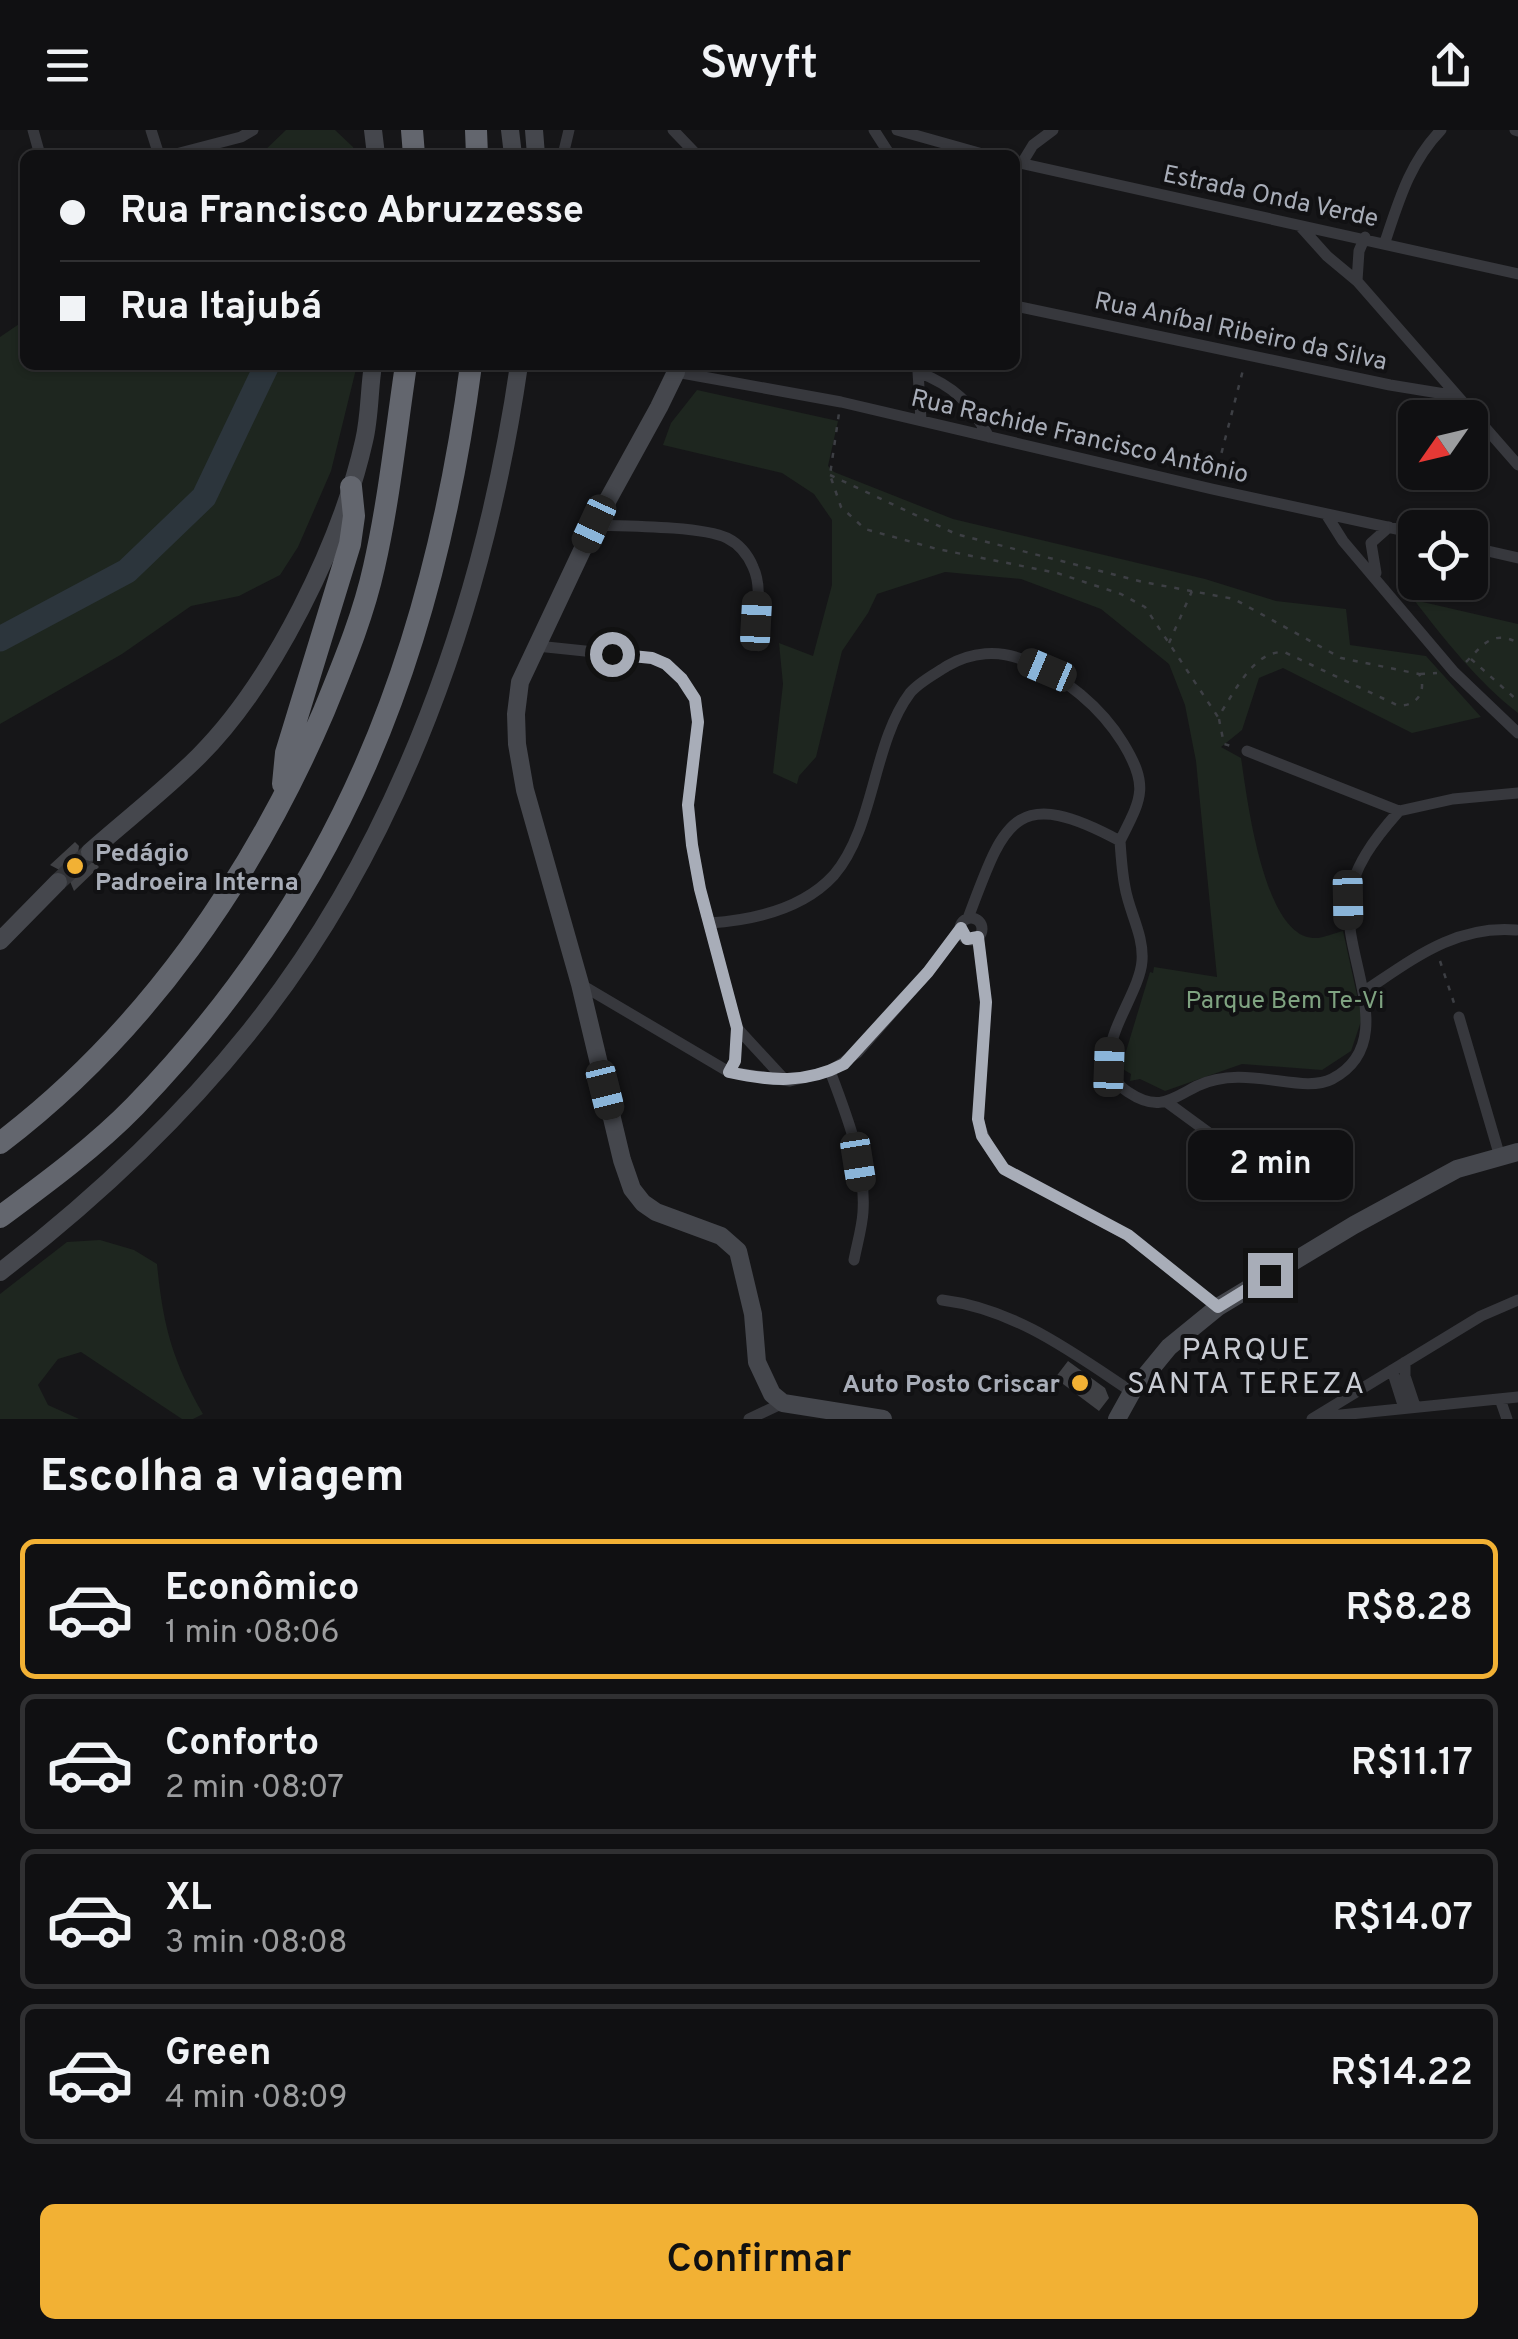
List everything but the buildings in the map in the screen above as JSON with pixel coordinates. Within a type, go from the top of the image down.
[{"type":"highway","points":[[0,1143],[87,1069],[189,953],[284,796],[347,656],[374,569],[405,370]]},
{"type":"highway","points":[[0,1216],[133,1108],[200,1032],[288,913],[342,819],[395,698],[426,601],[461,444],[471,370]]},
{"type":"highway","points":[[284,796],[286,753],[350,544],[354,516],[351,488]]},
{"type":"main road","points":[[90,852],[199,756],[262,677],[308,596],[351,488],[367,424],[373,370]]},
{"type":"main road","points":[[0,1272],[104,1185],[213,1074],[274,999],[345,886],[413,751],[459,632],[493,509],[518,370]]},
{"type":"main road","points":[[674,370],[594,524],[520,682],[517,744],[526,790],[632,1189],[656,1212],[721,1236],[738,1251],[753,1314],[757,1362],[772,1394],[783,1402],[883,1419]]},
{"type":"main road","points":[[0,941],[58,882]]},
{"type":"main road","points":[[1118,1419],[1132,1392],[1169,1347],[1218,1307],[1403,1197],[1457,1169],[1509,1154]]},
{"type":"street","points":[[193,150],[242,138],[252,130]]},
{"type":"street","points":[[672,130],[692,150]]},
{"type":"street","points":[[897,130],[965,150]]},
{"type":"street","points":[[1020,160],[1053,130]]},
{"type":"street","points":[[1385,242],[1406,178],[1424,147],[1441,130]]},
{"type":"street","points":[[930,150],[935,143]]},
{"type":"street","name":"Estrada Onda Verde","points":[[1020,162],[1518,274]]},
{"type":"street","points":[[1300,226],[1326,256],[1357,280],[1518,465]]},
{"type":"street","points":[[1357,280],[1359,251],[1365,237]]},
{"type":"street","name":"Rua Aníbal Ribeiro da Silva","points":[[1020,307],[1458,396]]},
{"type":"street","name":"Rua Rachide Francisco Antônio","points":[[685,370],[1398,529]]},
{"type":"street","points":[[914,370],[921,420]]},
{"type":"street","points":[[918,370],[942,381],[968,402],[990,437]]},
{"type":"street","points":[[1326,514],[1342,541],[1454,672],[1518,733]]},
{"type":"street","points":[[594,524],[725,537],[744,550],[754,568],[758,586],[756,621]]},
{"type":"street","points":[[1377,579],[1370,543],[1389,527]]},
{"type":"street","points":[[1488,550],[1518,558]]},
{"type":"street","points":[[536,646],[652,658],[666,664],[682,679],[695,699],[698,722],[688,805],[692,845],[737,1028],[735,1061],[729,1072]]},
{"type":"street","points":[[710,923],[740,921],[781,909],[812,896],[836,872],[852,842],[897,716],[912,691],[963,656],[1015,656],[1047,670],[1081,694],[1109,724],[1130,755],[1141,790],[1120,841],[1125,889],[1142,956],[1131,999],[1110,1043],[1109,1067],[1122,1088],[1139,1100],[1168,1104],[1265,1174]]},
{"type":"street","points":[[1247,751],[1398,811],[1516,790]]},
{"type":"street","points":[[1168,1104],[1200,1085],[1238,1074],[1323,1083],[1354,1061],[1366,1036],[1368,1017],[1350,941],[1348,900],[1361,861],[1398,811]]},
{"type":"street","points":[[580,984],[729,1072],[785,1080],[830,1071],[857,1053],[928,972],[964,923],[997,842],[1029,817],[1043,812],[1059,813],[1120,841]]},
{"type":"street","points":[[964,923],[967,939],[978,937],[986,1002],[978,1119],[982,1136],[993,1154],[1004,1169],[1128,1235],[1218,1307]]},
{"type":"street","points":[[1363,992],[1435,945],[1479,930],[1516,930]]},
{"type":"street","points":[[1459,1017],[1509,1154]]},
{"type":"street","points":[[737,1028],[785,1080]]},
{"type":"street","points":[[830,1071],[852,1133],[863,1188],[863,1214],[854,1260]]},
{"type":"street","points":[[942,1300],[968,1303],[1025,1324],[1132,1392]]},
{"type":"street","points":[[1314,1418],[1481,1316],[1518,1300]]},
{"type":"street","points":[[1402,1411],[1405,1362]]},
{"type":"street","points":[[1392,1370],[1402,1411]]},
{"type":"street","points":[[1314,1418],[1518,1397]]},
{"type":"street","points":[[1500,1399],[1507,1419]]},
{"type":"street","points":[[750,1419],[783,1402]]},
{"type":"path","points":[[1212,490],[1247,356]]},
{"type":"path","points":[[841,402],[830,475],[841,507],[865,529],[937,549],[1057,573],[1121,594],[1145,607],[1218,717],[1224,744],[1247,751]]},
{"type":"path","points":[[830,475],[956,534],[1234,600],[1341,658],[1410,670],[1422,679],[1420,696],[1412,704],[1396,706],[1276,651],[1265,654],[1252,668],[1218,717]]},
{"type":"path","points":[[1168,644],[1192,592]]},
{"type":"path","points":[[1518,643],[1500,636],[1492,638],[1470,658],[1518,701]]},
{"type":"path","points":[[1435,945],[1459,1017]]},
{"type":"green space","points":[[286,130],[335,130],[354,150],[265,150]]},
{"type":"green space","points":[[20,323],[20,370],[356,370],[331,471],[298,547],[280,575],[239,596],[191,606],[122,654],[0,724],[0,337]]},
{"type":"green space","name":"Parque Bem Te-Vi","points":[[697,390],[838,421],[828,466],[834,472],[953,519],[1205,579],[1276,601],[1346,609],[1350,645],[1426,656],[1481,717],[1412,733],[1283,668],[1259,678],[1242,730],[1221,747],[1241,758],[1260,862],[1282,914],[1296,931],[1313,938],[1343,931],[1362,1018],[1351,1051],[1322,1070],[1242,1064],[1165,1091],[1140,1079],[1130,1081],[1131,1074],[1121,1068],[1154,967],[1217,977],[1196,761],[1185,705],[1169,664],[1101,609],[1021,579],[945,572],[877,594],[842,651],[816,757],[797,784],[773,773],[783,684],[779,643],[813,656],[832,585],[832,520],[814,494],[782,473],[663,445],[671,423]]},
{"type":"green space","points":[[1414,600],[1518,624],[1518,713],[1476,674]]},
{"type":"green space","points":[[100,1240],[134,1250],[157,1264],[171,1342],[203,1414],[182,1419],[81,1352],[58,1359],[38,1385],[48,1405],[79,1419],[0,1419],[0,1294],[67,1242]]},
{"type":"waterway","points":[[0,639],[127,571],[204,497],[265,370]]},
{"type":"tunnel","points":[[58,882],[90,852]]},
{"type":"place","name":"Pedágio Padroeira Interna","points":[[75,866]]},
{"type":"place","name":"Auto Posto Criscar","points":[[1080,1383]]},
{"type":"district","name":"PARQUE SANTA TEREZA","points":[[1247,1366]]},
{"type":"route","points":[[612,654],[652,658],[666,664],[695,699],[698,722],[688,805],[700,889],[737,1028],[737,1050],[729,1072],[790,1081],[844,1064],[928,972],[961,928],[967,939],[978,937],[986,1002],[978,1119],[982,1136],[1004,1169],[1128,1235],[1218,1307],[1270,1275]]}]
